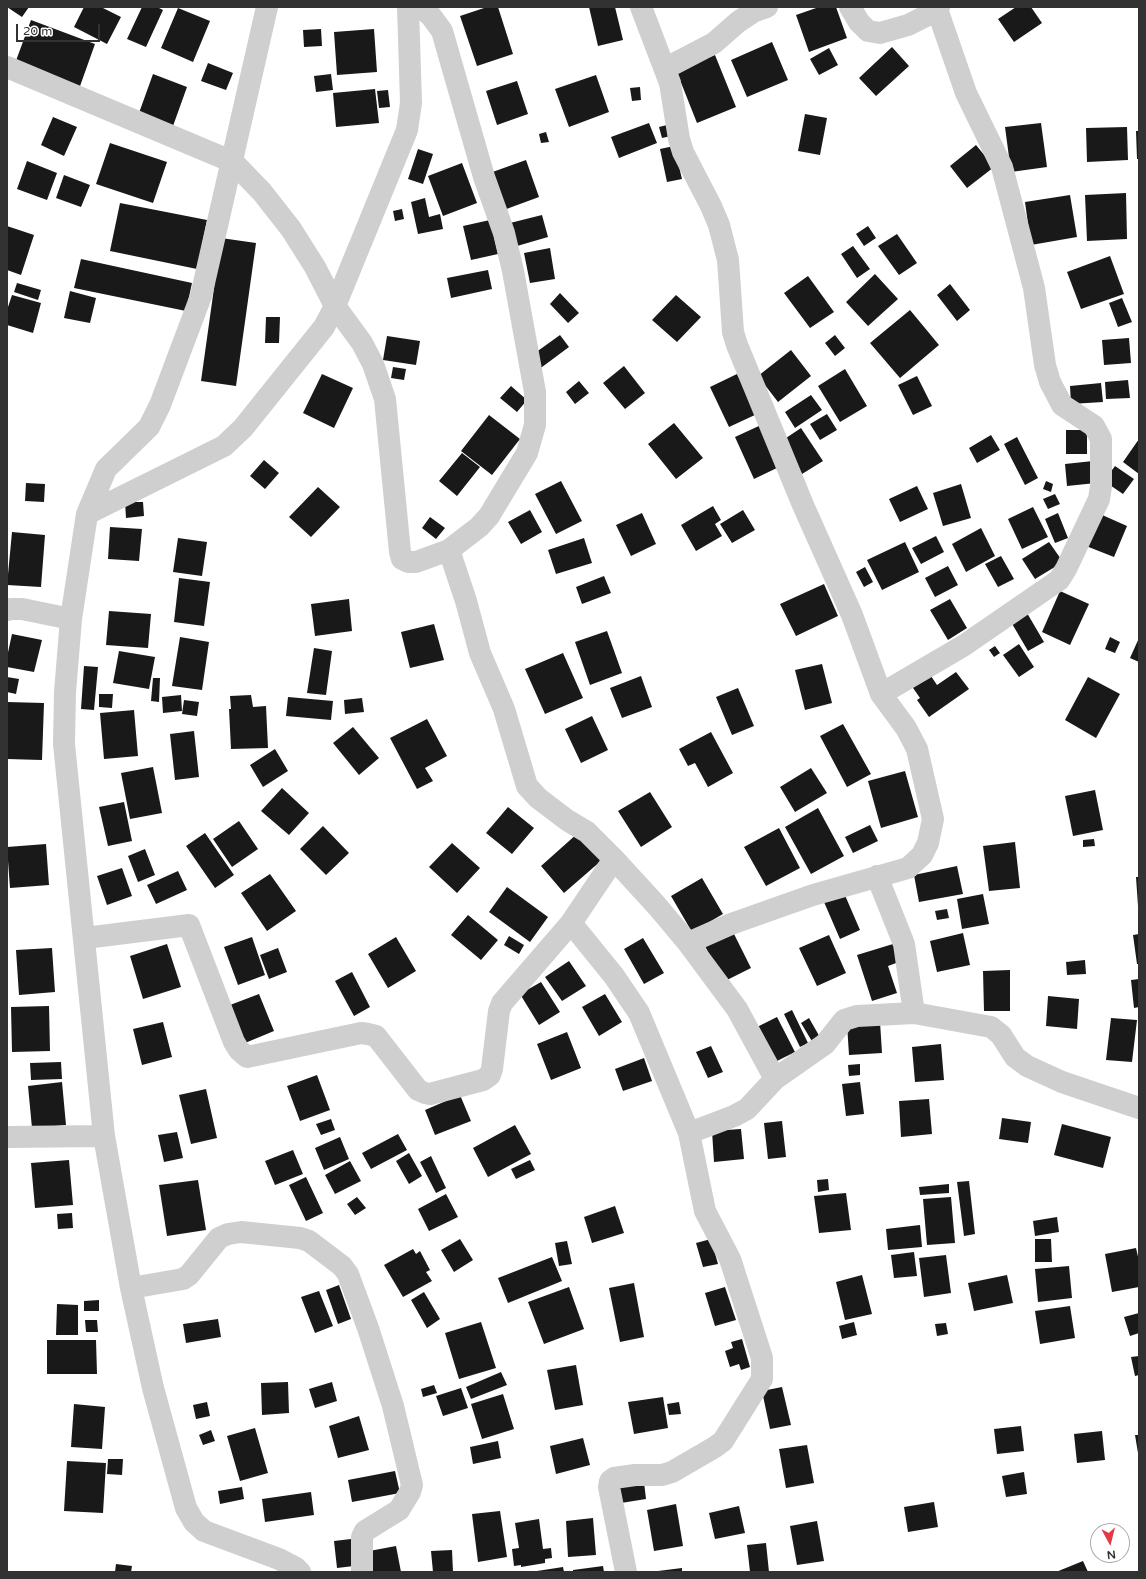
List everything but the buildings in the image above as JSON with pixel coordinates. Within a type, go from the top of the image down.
[{"type":"street","points":[[267,7],[233,162],[201,296],[160,405],[149,427],[106,470],[87,514],[71,619],[65,692],[64,744],[104,1136],[131,1288],[155,1395],[186,1508],[194,1522],[204,1531],[279,1559],[296,1568],[300,1572]]},
{"type":"street","points":[[87,514],[224,446],[243,428],[324,327],[335,306],[407,130],[411,103],[408,7]]},
{"type":"street","points":[[7,67],[233,162],[262,192],[291,229],[315,267],[335,306],[362,343],[373,364],[385,399],[400,552],[402,559],[408,562],[416,562],[449,550],[480,527],[489,516],[527,453],[535,425],[534,392],[513,271],[504,233],[484,177],[442,31],[422,7]]},
{"type":"street","points":[[641,7],[666,68],[670,83],[679,139],[683,152],[716,219],[728,260],[733,332],[737,345],[803,505],[852,615],[881,694],[906,728],[917,749],[933,819],[928,844],[922,855],[908,868],[783,905],[688,942]]},
{"type":"street","points":[[666,68],[714,43],[738,22],[753,12],[767,7]]},
{"type":"street","points":[[850,7],[859,22],[868,31],[880,33],[908,25],[938,8],[966,93],[1002,167],[1034,288],[1050,382],[1062,405],[1094,426],[1101,439],[1101,486],[1099,499],[1066,569],[1059,580],[963,646],[881,694]]},
{"type":"street","points":[[449,550],[466,601],[480,653],[504,709],[527,786],[538,798],[567,820],[587,832],[658,906],[688,942],[736,1009],[775,1079]]},
{"type":"street","points":[[7,610],[22,608],[71,619]]},
{"type":"street","points":[[84,938],[189,925],[234,1042],[239,1050],[248,1057],[361,1033],[368,1034],[376,1036],[418,1090],[430,1094],[483,1080],[490,1074],[492,1069],[499,1011],[502,1002],[572,923],[614,859]]},
{"type":"street","points":[[878,876],[904,944],[914,1012]]},
{"type":"street","points":[[572,923],[614,976],[639,1013],[689,1133],[705,1211],[730,1259],[762,1358],[762,1379],[723,1441],[672,1472],[662,1475],[635,1475],[614,1478],[610,1481],[609,1487],[626,1572]]},
{"type":"street","points":[[689,1133],[734,1116],[747,1109],[775,1079],[826,1044],[844,1020],[857,1016],[914,1012],[991,1027],[1001,1035],[1014,1057],[1026,1066],[1062,1082],[1139,1108]]},
{"type":"street","points":[[7,1137],[104,1136]]},
{"type":"street","points":[[131,1288],[183,1279],[189,1275],[219,1238],[228,1234],[241,1232],[300,1238],[309,1241],[342,1266],[348,1274],[368,1328],[393,1406],[412,1485],[410,1492],[399,1510],[393,1515],[364,1531],[362,1537],[362,1572]]}]
